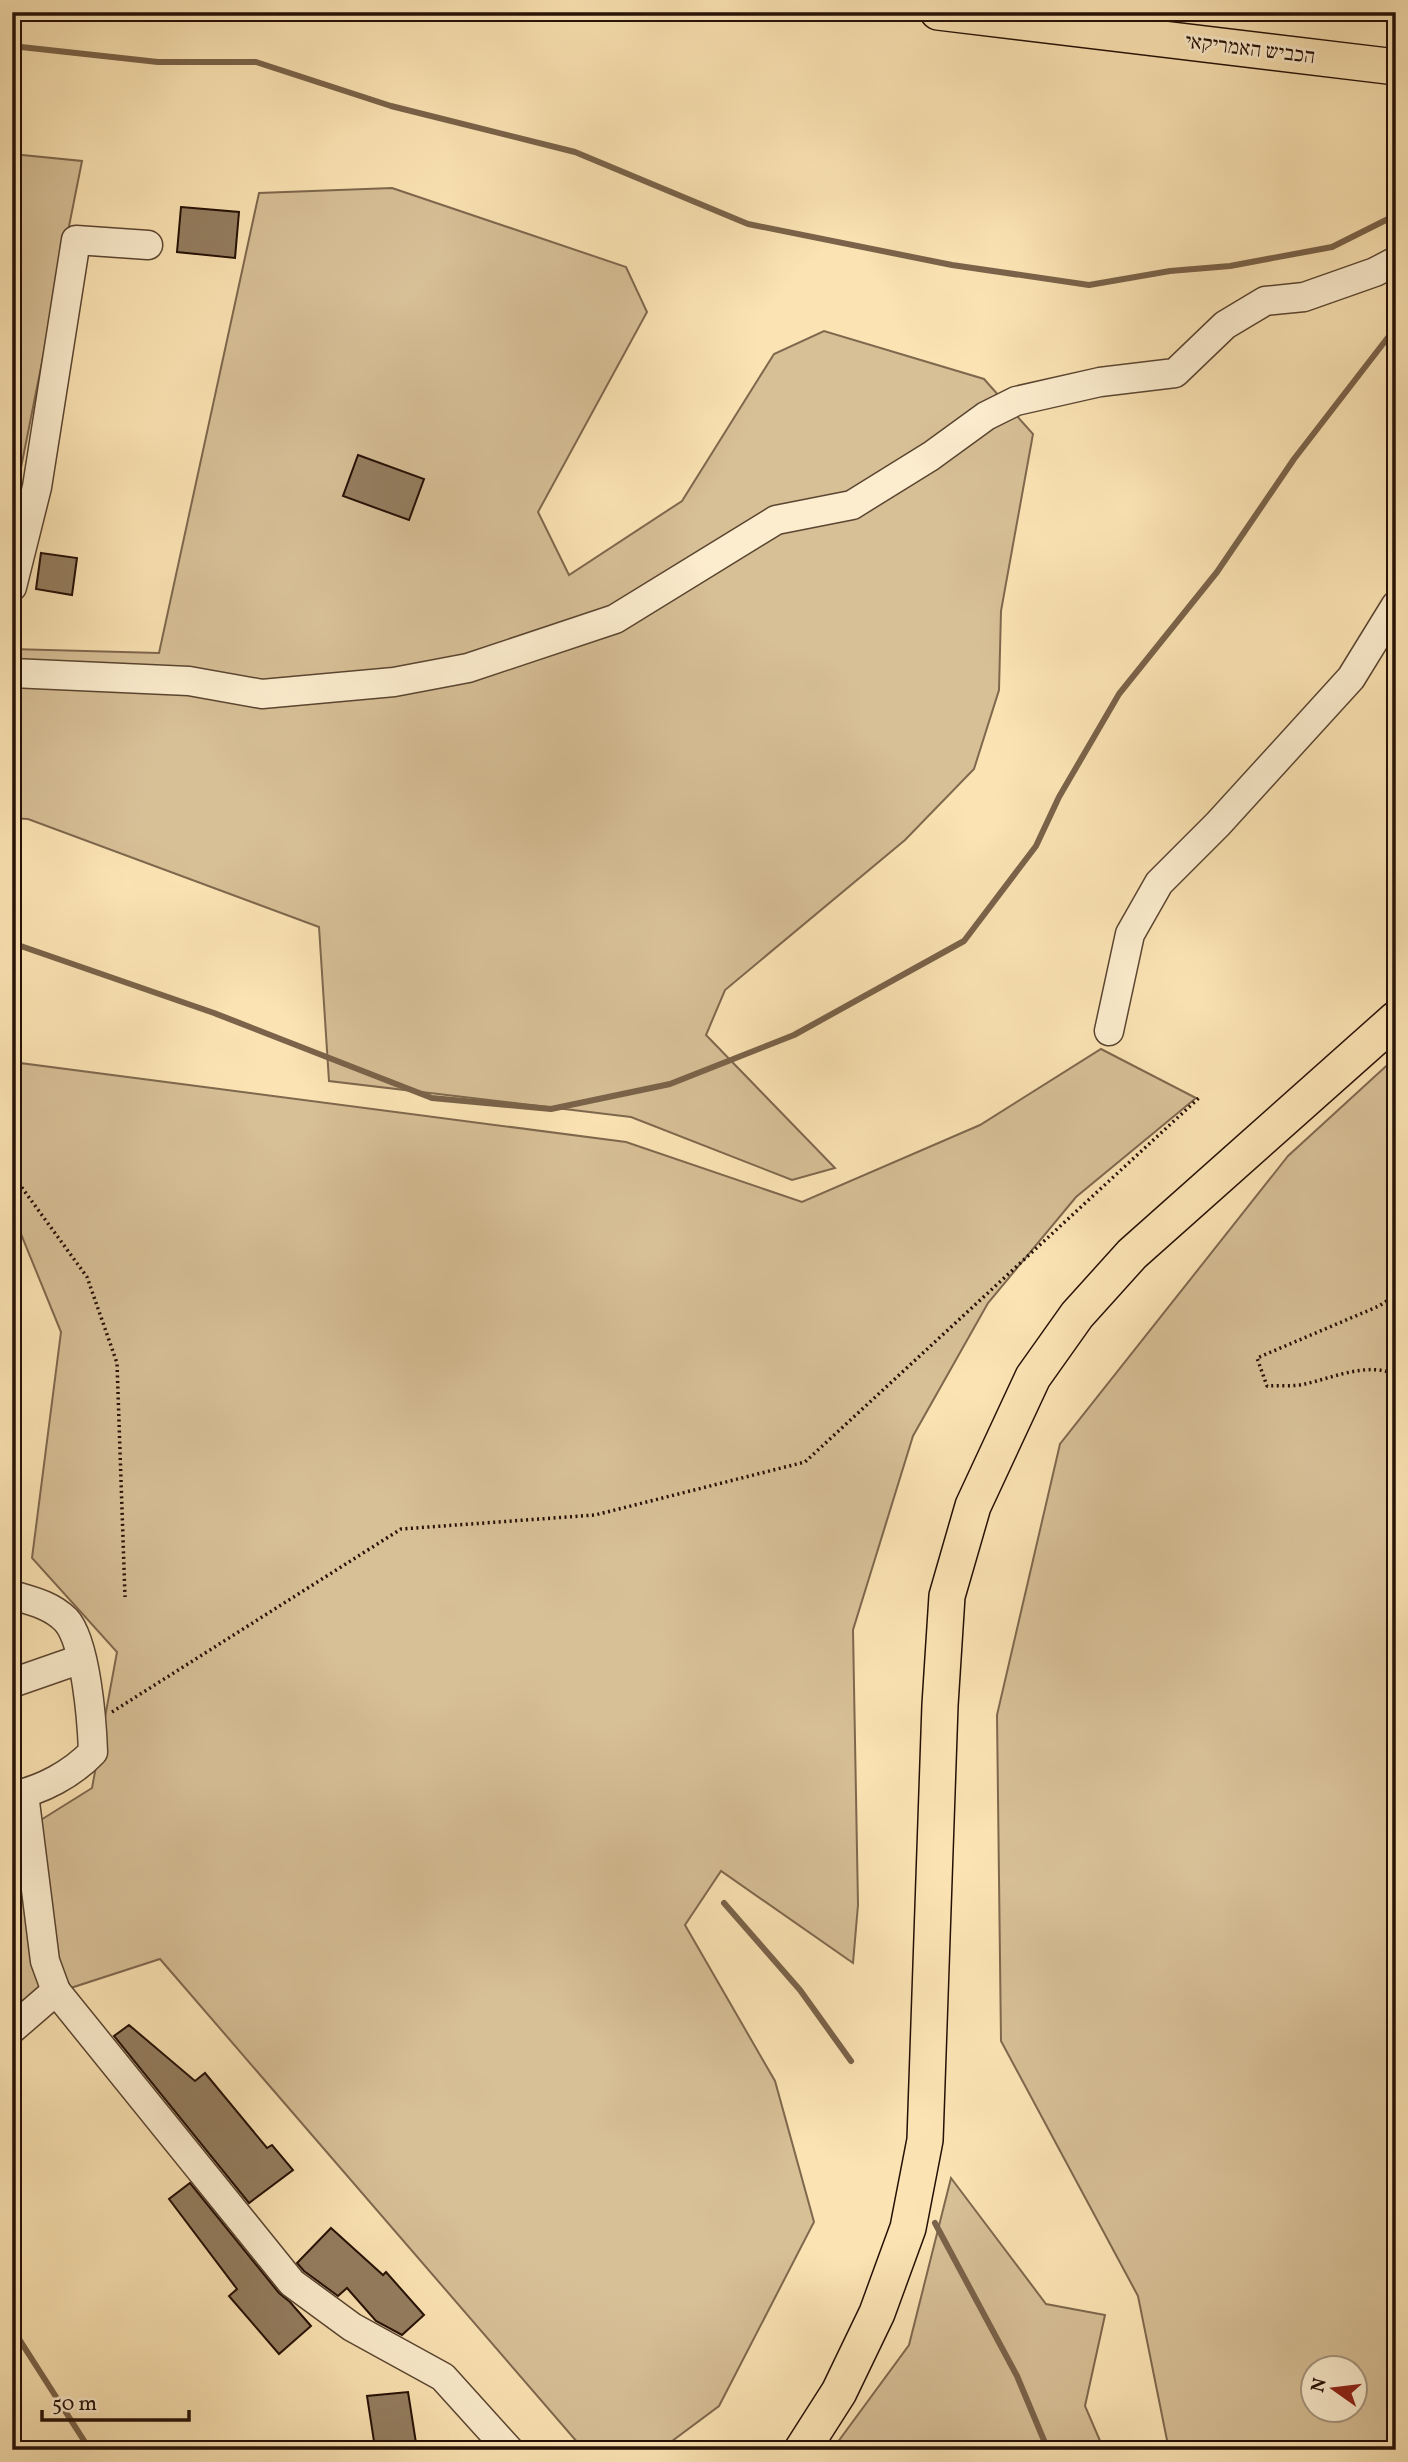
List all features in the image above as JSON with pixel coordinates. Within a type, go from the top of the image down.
[{"type":"main road","name":"הכביש האמריקאי","points":[[938,12],[1396,67]]},
{"type":"main road","points":[[802,2450],[839,2392],[877,2313],[908,2228],[925,2140],[940,1705],[947,1596],[973,1506],[1033,1377],[1077,1315],[1132,1254],[1396,1019]]},
{"type":"street","points":[[12,587],[37,487],[76,240],[148,245]]},
{"type":"street","points":[[12,673],[189,681],[262,694],[394,682],[468,668],[615,619],[776,520],[852,505],[931,456],[986,416],[1016,401],[1088,385],[1175,373],[1225,325],[1265,301],[1304,297],[1375,272],[1396,261]]},
{"type":"street","points":[[1108,1031],[1130,934],[1159,883],[1218,824],[1351,678],[1396,605]]},
{"type":"street","points":[[12,1595],[41,1603],[67,1622],[78,1641],[92,1724],[93,1752],[80,1765],[68,1774],[18,1795],[46,1961],[56,1992],[292,2283],[352,2327],[443,2377],[509,2450]]},
{"type":"street","points":[[12,1683],[81,1659]]},
{"type":"street","points":[[12,2029],[56,1992]]},
{"type":"path","points":[[92,1724],[401,1529],[595,1515],[805,1462],[1201,1096]]},
{"type":"path","points":[[12,1174],[87,1277],[117,1363],[125,1597]]},
{"type":"path","points":[[1396,1295],[1379,1306],[1257,1359],[1267,1385],[1302,1385],[1349,1371],[1389,1371],[1396,1375]]},
{"type":"shaded area","points":[[12,154],[82,161],[12,513]]},
{"type":"shaded area","points":[[392,188],[626,267],[647,312],[538,512],[569,575],[682,501],[774,354],[824,331],[984,379],[1033,434],[1001,611],[999,690],[974,769],[905,840],[725,990],[706,1035],[835,1168],[792,1180],[631,1117],[329,1081],[319,927],[28,819],[12,818],[12,649],[159,653],[259,193]]},
{"type":"shaded area","points":[[1101,1049],[1196,1098],[1076,1197],[988,1303],[913,1436],[853,1630],[858,1905],[853,1963],[721,1871],[685,1925],[775,2081],[814,2222],[719,2406],[660,2450],[584,2450],[160,1959],[12,2007],[12,1838],[92,1788],[117,1652],[32,1558],[61,1332],[12,1212],[12,1062],[626,1142],[802,1202],[980,1125]]},
{"type":"shaded area","points":[[1396,1057],[1396,2450],[1169,2450],[1138,2296],[1001,2041],[997,1715],[1060,1444],[1288,1156]]},
{"type":"shaded area","points":[[951,2178],[1046,2304],[1105,2315],[1085,2406],[1104,2450],[832,2450],[909,2345]]},
{"type":"building","points":[[181,207],[239,212],[235,258],[177,252]]},
{"type":"building","points":[[358,455],[424,479],[409,520],[343,496]]},
{"type":"building","points":[[41,553],[77,558],[72,595],[36,589]]},
{"type":"building","points":[[129,2025],[195,2081],[205,2073],[267,2148],[272,2145],[293,2170],[249,2203],[114,2036]]},
{"type":"building","points":[[190,2183],[279,2293],[311,2326],[279,2354],[229,2296],[237,2289],[169,2199]]},
{"type":"building","points":[[331,2228],[383,2275],[386,2272],[424,2315],[402,2335],[376,2321],[347,2288],[338,2296],[297,2263]]},
{"type":"building","points":[[408,2392],[416,2443],[375,2448],[367,2396]]},
{"type":"waterway","points":[[12,46],[158,62],[256,62],[391,106],[575,152],[748,224],[952,265],[1089,285],[1170,271],[1230,266],[1332,247],[1396,215]]},
{"type":"waterway","points":[[12,943],[214,1013],[432,1098],[551,1109],[670,1084],[794,1035],[964,941],[1036,846],[1059,797],[1119,694],[1217,572],[1294,459],[1396,327]]},
{"type":"waterway","points":[[724,1903],[800,1990],[851,2061]]},
{"type":"waterway","points":[[935,2223],[1017,2376],[1048,2450]]},
{"type":"waterway","points":[[12,2328],[90,2450]]}]
